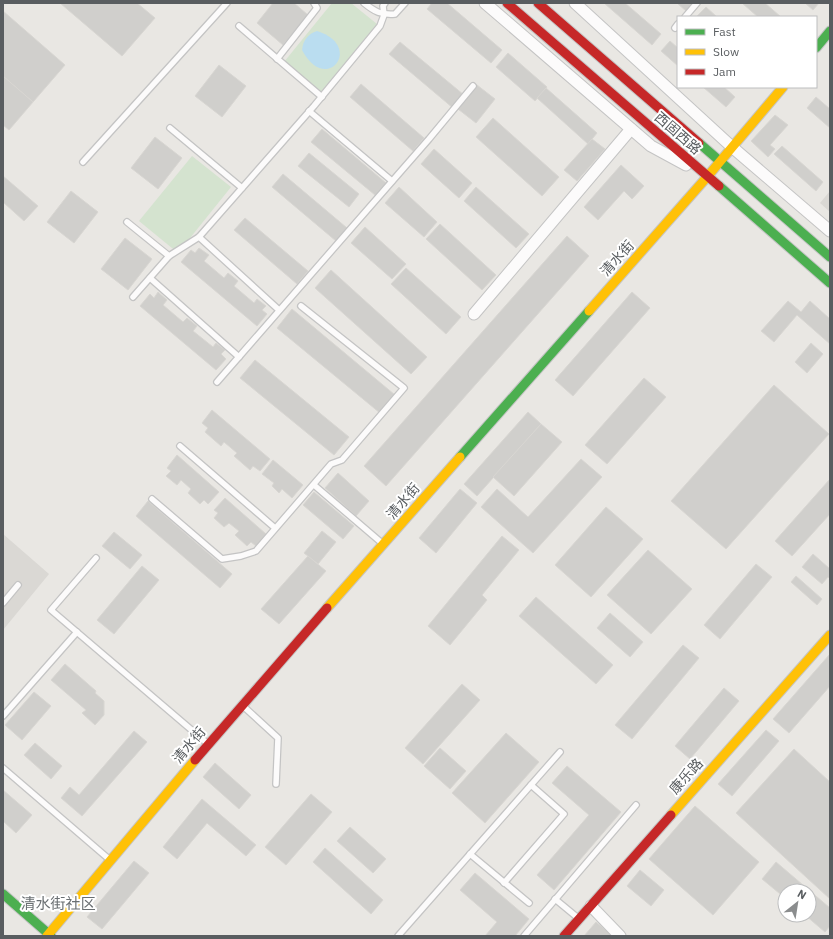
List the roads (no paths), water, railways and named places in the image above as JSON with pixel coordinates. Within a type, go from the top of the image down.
[{"type":"main road","name":"西固西路","points":[[507,3],[830,283]]},
{"type":"main road","name":"西固西路","points":[[538,3],[830,257]]},
{"type":"main road","points":[[817,47],[830,31]]},
{"type":"main road","name":"清水街","points":[[49,935],[241,705],[708,177],[732,146],[782,88]]},
{"type":"main road","name":"康乐路","points":[[564,936],[830,635]]},
{"type":"main road","points":[[3,894],[49,935]]},
{"type":"street","points":[[485,3],[651,146],[708,177]]},
{"type":"street","points":[[575,3],[732,146],[830,231]]},
{"type":"street","points":[[474,314],[631,129]]},
{"type":"street","points":[[591,906],[620,936]]},
{"type":"lane","points":[[83,162],[227,3]]},
{"type":"lane","points":[[277,59],[317,8],[314,3]]},
{"type":"lane","points":[[364,3],[375,12],[384,15],[395,14],[405,3]]},
{"type":"lane","points":[[133,298],[169,256],[198,237],[322,97],[380,26],[384,15],[383,6],[385,3]]},
{"type":"lane","points":[[686,16],[697,3]]},
{"type":"lane","points":[[239,26],[322,97]]},
{"type":"lane","points":[[216,382],[473,86]]},
{"type":"lane","points":[[309,111],[392,181]]},
{"type":"lane","points":[[170,128],[242,188]]},
{"type":"lane","points":[[127,222],[169,256]]},
{"type":"lane","points":[[198,237],[279,310]]},
{"type":"lane","points":[[150,278],[239,356]]},
{"type":"lane","points":[[152,499],[222,559],[241,556],[256,551],[331,464],[342,460],[404,388],[301,306]]},
{"type":"lane","points":[[180,446],[275,528]]},
{"type":"lane","points":[[314,485],[383,544]]},
{"type":"lane","points":[[96,558],[51,610],[208,744]]},
{"type":"lane","points":[[3,603],[18,585]]},
{"type":"lane","points":[[3,716],[77,632]]},
{"type":"lane","points":[[241,705],[278,738],[276,784]]},
{"type":"lane","points":[[398,936],[560,752]]},
{"type":"lane","points":[[3,768],[111,860]]},
{"type":"lane","points":[[504,883],[564,814],[531,784]]},
{"type":"lane","points":[[524,936],[636,805]]},
{"type":"lane","points":[[470,854],[529,903]]},
{"type":"lane","points":[[556,899],[579,919]]},
{"type":"water","points":[[317,31],[331,38],[338,47],[340,56],[336,63],[330,68],[321,69],[312,63],[302,50],[306,38]]},
{"type":"district","name":"清水街社区","points":[[58,904]]}]
